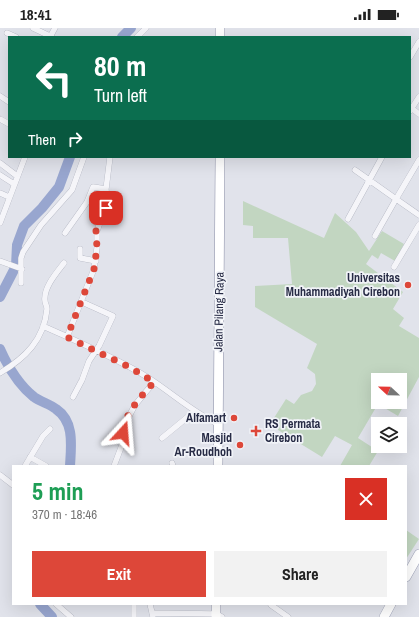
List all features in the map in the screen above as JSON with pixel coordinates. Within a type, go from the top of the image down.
[{"type":"main road","name":"Jalan Pilang Raya","points":[[218,465],[220,158]]},
{"type":"main road","points":[[407,575],[419,554]]},
{"type":"main road","points":[[384,617],[390,605]]},
{"type":"street","points":[[34,28],[49,36]]},
{"type":"street","points":[[138,36],[146,28]]},
{"type":"street","points":[[7,33],[14,36]]},
{"type":"street","points":[[411,55],[419,42]]},
{"type":"street","points":[[419,97],[411,109],[419,114]]},
{"type":"street","points":[[0,223],[2,212],[25,158]]},
{"type":"street","points":[[21,283],[21,258],[24,252],[41,225],[72,190],[84,158]]},
{"type":"street","points":[[67,337],[82,302],[96,261],[96,231],[106,208],[106,189],[110,158]]},
{"type":"street","points":[[348,219],[381,158]]},
{"type":"street","points":[[375,236],[419,160]]},
{"type":"street","points":[[0,163],[17,176]]},
{"type":"street","points":[[354,170],[419,215]]},
{"type":"street","points":[[0,175],[14,184]]},
{"type":"street","points":[[65,234],[87,202],[93,187],[106,189]]},
{"type":"street","points":[[0,193],[9,197]]},
{"type":"street","points":[[394,267],[419,225]]},
{"type":"street","points":[[80,249],[80,258],[96,261]]},
{"type":"street","points":[[0,261],[22,269]]},
{"type":"street","points":[[0,373],[15,364],[33,346],[43,326],[47,307],[45,300],[46,293],[51,281],[64,262]]},
{"type":"street","points":[[73,397],[82,380],[89,361],[96,351],[113,316],[82,302]]},
{"type":"street","points":[[43,326],[129,367],[154,382],[205,418],[218,424]]},
{"type":"street","points":[[114,465],[124,436],[124,428],[127,420],[135,405],[154,382]]},
{"type":"street","points":[[162,438],[195,411]]},
{"type":"street","points":[[26,465],[43,436],[50,429]]},
{"type":"street","points":[[30,457],[44,465]]},
{"type":"street","points":[[0,474],[12,484]]},
{"type":"street","points":[[57,605],[71,617]]},
{"type":"street","points":[[134,605],[134,617]]},
{"type":"street","points":[[150,605],[152,615],[217,613]]},
{"type":"street","points":[[271,605],[287,617]]},
{"type":"green space","points":[[243,201],[324,238],[335,213],[356,232],[369,251],[382,231],[404,244],[395,261],[381,253],[378,259],[372,255],[366,264],[403,292],[393,309],[404,318],[399,326],[419,338],[419,377],[407,399],[407,373],[371,373],[371,409],[375,409],[358,438],[371,446],[371,453],[377,453],[370,465],[341,465],[352,445],[335,436],[322,457],[278,430],[277,424],[272,421],[286,399],[294,404],[301,395],[312,391],[316,384],[315,374],[307,368],[317,344],[255,307],[255,286],[292,284],[288,238],[253,238],[253,226],[243,225]]},
{"type":"green space","points":[[386,409],[402,409],[398,416]]},
{"type":"green space","points":[[407,531],[419,539],[407,557]]},
{"type":"waterway","points":[[123,36],[131,28]]},
{"type":"waterway","points":[[0,297],[16,266],[17,245],[24,226],[42,208],[59,187],[70,158]]},
{"type":"waterway","points":[[0,349],[10,369],[23,387],[34,397],[62,414],[69,427],[71,443],[70,465]]},
{"type":"waterway","points":[[41,605],[52,617]]},
{"type":"place","name":"Universitas Muhammadiyah Cirebon","points":[[408,285]]},
{"type":"place","name":"Alfamart","points":[[234,418]]},
{"type":"place","name":"RS Permata Cirebon","points":[[256,431]]},
{"type":"place","name":"Masjid Ar-Roudhoh","points":[[240,445]]},
{"type":"route","points":[[106,208],[96,231],[97,248],[94,269],[67,337],[129,367],[154,382],[135,405],[127,420],[123,433]]}]
